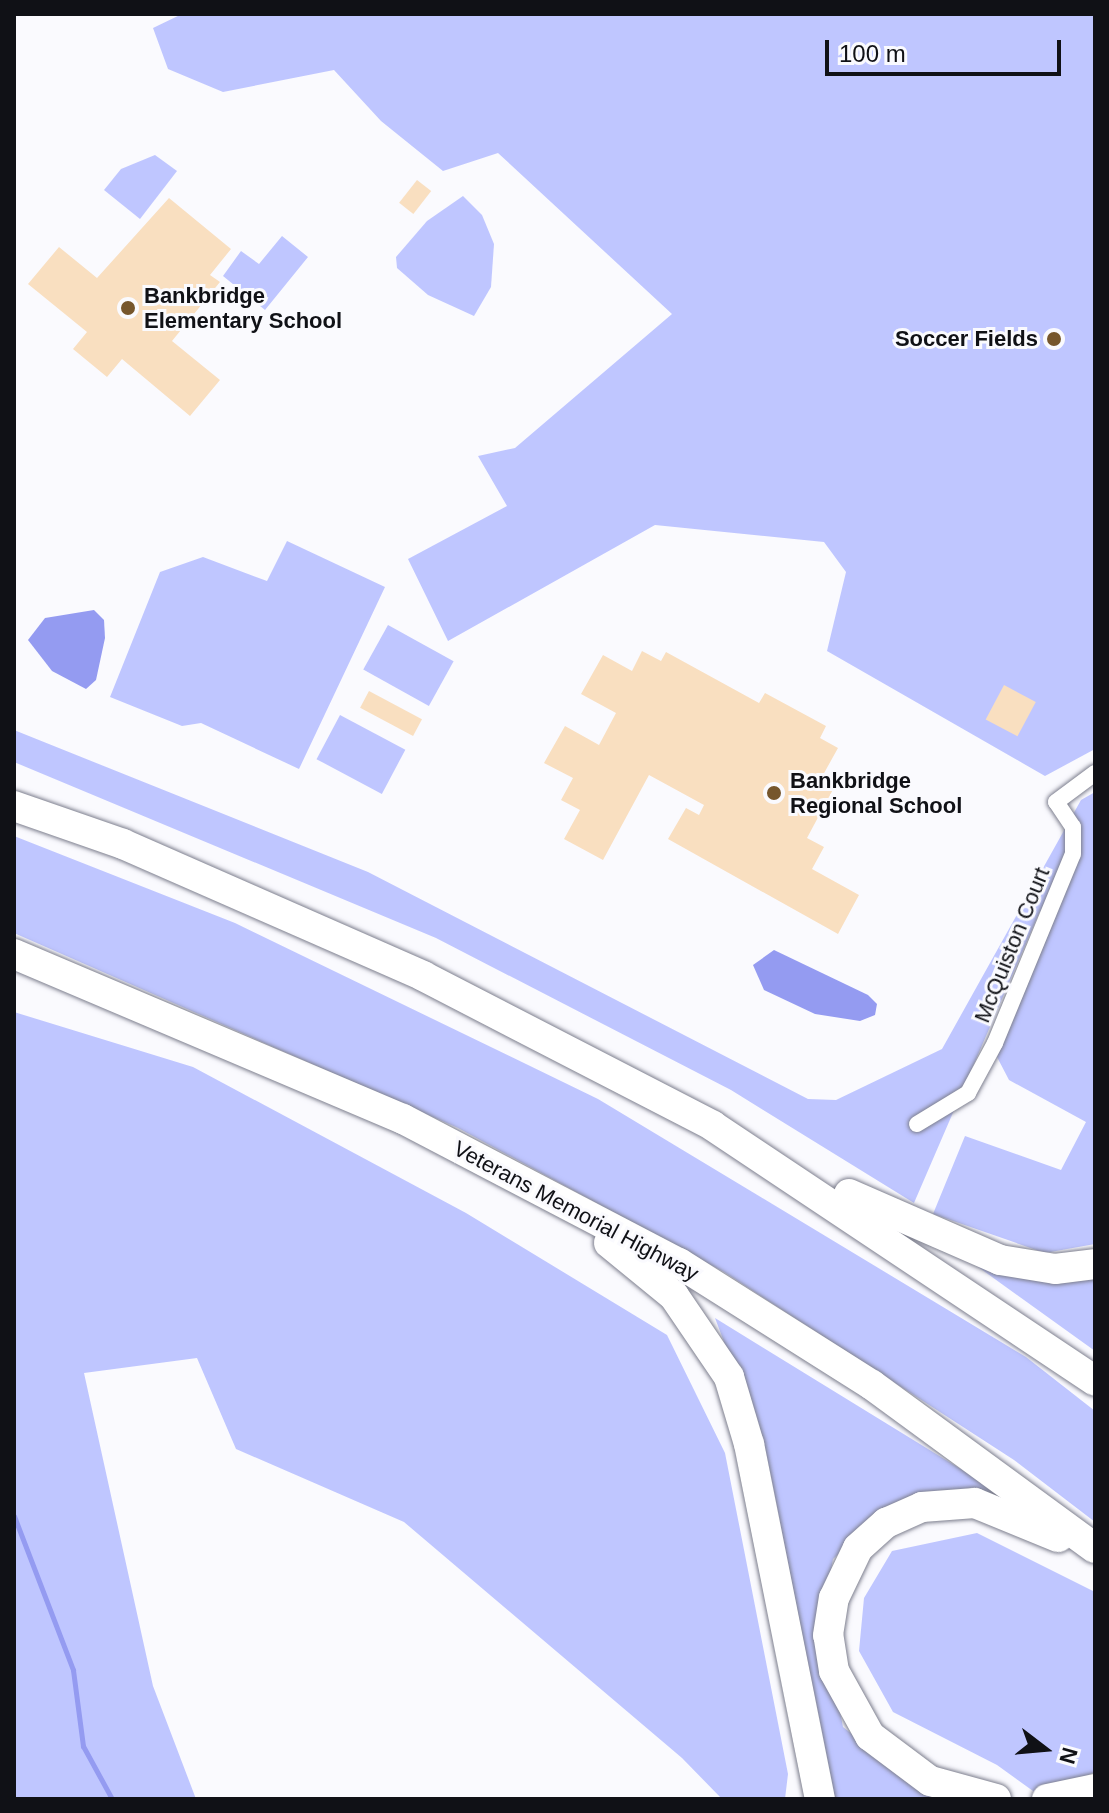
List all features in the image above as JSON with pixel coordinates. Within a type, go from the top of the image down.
[{"type":"highway","points":[[14,806],[123,844],[423,976],[713,1126],[791,1175],[1095,1381]]},
{"type":"highway","name":"Veterans Memorial Highway","points":[[14,954],[403,1119],[679,1263],[872,1385],[1095,1548]]},
{"type":"highway","points":[[791,1175],[813,1176],[1000,1260],[1055,1269],[1095,1264]]},
{"type":"highway","points":[[574,1208],[586,1227],[674,1296],[729,1377],[749,1444],[820,1799]]},
{"type":"highway","points":[[996,1799],[947,1788],[914,1772],[859,1721],[829,1653],[839,1580],[858,1548],[886,1523],[957,1502],[1011,1513],[1095,1559]]},
{"type":"highway","points":[[1047,1799],[1095,1789]]},
{"type":"street","name":"McQuiston Court","points":[[917,1124],[968,1093],[995,1043],[1073,854],[1073,827],[1056,802],[1095,773]]},
{"type":"shaded area","points":[[182,14],[1095,14],[1095,749],[1045,776],[827,651],[846,572],[824,542],[655,525],[448,641],[408,559],[507,506],[478,456],[515,448],[672,314],[498,153],[443,171],[381,121],[334,70],[223,92],[168,69],[153,28]]},
{"type":"shaded area","points":[[155,155],[177,171],[140,219],[104,190],[121,169]]},
{"type":"shaded area","points":[[463,196],[482,215],[494,244],[491,287],[474,316],[428,295],[397,268],[396,257],[427,221]]},
{"type":"shaded area","points":[[282,236],[308,257],[265,310],[223,276],[241,251],[259,264]]},
{"type":"shaded area","points":[[287,541],[385,587],[299,769],[201,723],[182,726],[110,697],[160,572],[203,557],[267,581]]},
{"type":"shaded area","points":[[94,610],[104,620],[105,638],[96,680],[86,689],[52,671],[28,640],[45,618]]},
{"type":"shaded area","points":[[388,625],[454,661],[429,706],[363,670]]},
{"type":"shaded area","points":[[340,715],[405,750],[382,794],[317,759]]},
{"type":"shaded area","points":[[14,730],[368,872],[808,1099],[836,1100],[942,1049],[1081,800],[1095,792],[1095,1244],[1045,1253],[933,1214],[965,1136],[1061,1170],[1086,1122],[1009,1080],[997,1057],[1056,916],[1040,911],[914,1203],[731,1090],[436,938],[14,762]]},
{"type":"shaded area","points":[[14,836],[235,923],[598,1099],[1026,1357],[1095,1411],[1095,1522],[1014,1460],[724,1272],[458,1128],[14,933]]},
{"type":"shaded area","points":[[774,950],[868,995],[877,1004],[875,1015],[860,1021],[815,1014],[764,990],[753,965]]},
{"type":"shaded area","points":[[14,1012],[193,1067],[466,1213],[667,1335],[725,1453],[788,1774],[785,1799],[722,1799],[682,1758],[404,1522],[236,1449],[197,1358],[84,1373],[153,1686],[196,1799],[14,1799]]},
{"type":"shaded area","points":[[974,1264],[1068,1283],[1095,1273],[1095,1351]]},
{"type":"shaded area","points":[[715,1318],[998,1492],[895,1503],[833,1559],[822,1620],[843,1727],[934,1799],[834,1799],[764,1448]]},
{"type":"shaded area","points":[[977,1533],[1095,1592],[1095,1772],[1040,1796],[997,1765],[893,1712],[859,1651],[864,1598],[892,1551]]},
{"type":"building","points":[[417,180],[431,191],[413,214],[399,203]]},
{"type":"building","name":"Bankbridge Elementary School","points":[[169,198],[231,249],[210,275],[220,282],[172,341],[220,380],[190,416],[122,359],[107,377],[73,349],[87,332],[28,284],[59,247],[97,278]]},
{"type":"building","points":[[642,651],[661,661],[666,652],[759,703],[765,693],[826,726],[820,738],[838,748],[823,775],[837,782],[807,838],[824,847],[812,869],[859,895],[838,934],[668,839],[686,808],[699,815],[704,805],[649,775],[603,860],[564,839],[580,810],[561,800],[573,778],[544,763],[565,726],[599,745],[616,713],[581,694],[603,655],[632,671]]},
{"type":"building","points":[[1004,685],[1036,702],[1017,736],[986,719]]},
{"type":"building","points":[[369,691],[422,719],[413,736],[360,708]]},
{"type":"waterway","points":[[14,1516],[73,1670],[83,1746],[112,1799]]},
{"type":"place","name":"Bankbridge Elementary School","points":[[128,308]]},
{"type":"place","name":"Soccer Fields","points":[[1054,339]]},
{"type":"place","name":"Bankbridge Regional School","points":[[774,793]]}]
